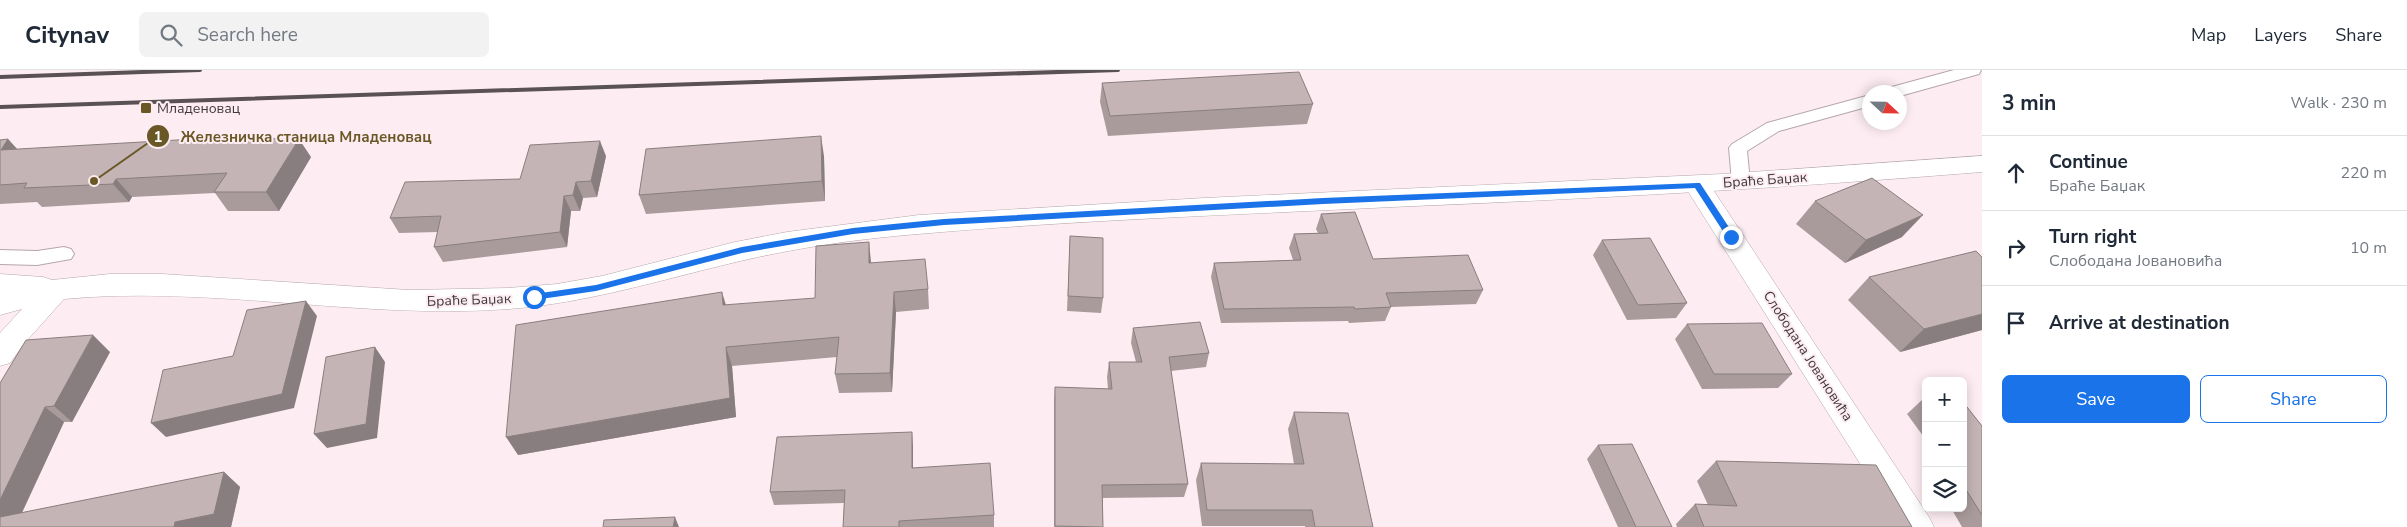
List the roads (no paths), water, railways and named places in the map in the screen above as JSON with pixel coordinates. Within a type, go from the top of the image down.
[{"type":"street","name":"Браће Баџак","points":[[0,284],[56,289],[110,284],[162,284],[391,301],[499,300],[596,288],[742,250],[893,226],[1323,201],[1697,185],[1982,164]]},
{"type":"street","name":"Слободана Јовановића","points":[[1697,185],[1918,527]]},
{"type":"street","name":"Браће Баџак","points":[[0,304],[14,302],[56,289]]},
{"type":"street","points":[[0,354],[56,289]]},
{"type":"lane","points":[[1907,88],[1973,70]]},
{"type":"lane","points":[[1741,182],[1738,148],[1773,127],[1862,102]]},
{"type":"lane","points":[[0,257],[37,258],[64,254]]},
{"type":"railway","points":[[0,77],[200,70]]},
{"type":"railway","points":[[0,107],[1118,70]]},
{"type":"place","name":"Младеновац","points":[[146,108]]},
{"type":"place","name":"Железничка станица Младеновац","points":[[94,181]]}]
